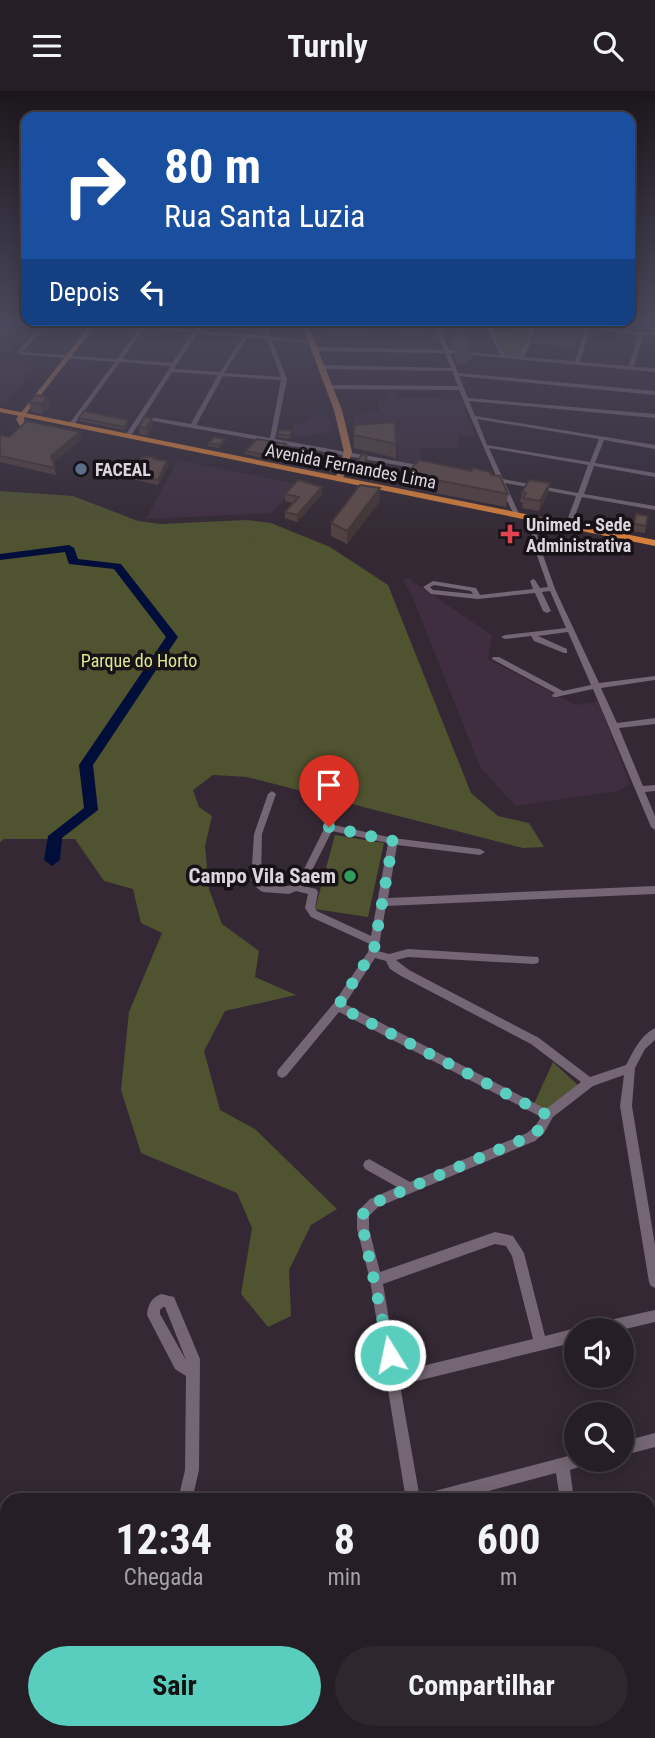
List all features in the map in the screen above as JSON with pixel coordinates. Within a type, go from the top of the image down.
[{"type":"highway","name":"Avenida Fernandes Lima","points":[[0,410],[22,419],[655,553]]},
{"type":"highway","name":"Avenida Fernandes Lima","points":[[0,420],[22,419],[71,425],[655,543]]},
{"type":"main road","points":[[22,419],[39,397]]},
{"type":"main road","points":[[333,397],[348,455],[339,479]]},
{"type":"street","points":[[71,425],[92,397]]},
{"type":"street","points":[[128,436],[155,397]]},
{"type":"street","points":[[193,426],[209,397]]},
{"type":"street","points":[[272,441],[281,397]]},
{"type":"street","points":[[517,516],[466,399],[655,416]]},
{"type":"street","points":[[142,417],[436,470]]},
{"type":"street","points":[[474,417],[655,446]]},
{"type":"street","points":[[568,526],[602,438]]},
{"type":"street","points":[[485,446],[655,475]]},
{"type":"street","points":[[488,478],[655,508]]},
{"type":"street","points":[[534,529],[535,541],[552,589],[614,726],[655,827]]},
{"type":"street","points":[[431,592],[478,597],[535,585],[552,589]]},
{"type":"street","points":[[535,585],[547,611]]},
{"type":"street","points":[[506,637],[570,630]]},
{"type":"street","points":[[533,634],[564,650]]},
{"type":"street","points":[[496,660],[559,694],[655,678]]},
{"type":"street","points":[[614,726],[655,721]]},
{"type":"street","points":[[639,789],[655,788]]},
{"type":"street","points":[[272,794],[257,834],[256,880],[261,887],[298,888],[313,892],[310,908],[314,914],[375,942]]},
{"type":"street","points":[[298,888],[329,827],[332,811]]},
{"type":"street","points":[[329,827],[393,841],[480,852]]},
{"type":"street","points":[[282,1073],[338,1006],[373,953],[393,841]]},
{"type":"street","points":[[383,902],[655,890]]},
{"type":"street","points":[[373,953],[389,958],[408,953],[534,960]]},
{"type":"street","points":[[389,958],[394,966],[405,973],[535,1041],[589,1083]]},
{"type":"street","points":[[338,1006],[547,1115]]},
{"type":"street","points":[[655,1033],[641,1046],[630,1067],[626,1094],[627,1115],[655,1282]]},
{"type":"street","points":[[412,1493],[376,1280],[362,1220],[368,1208],[378,1201],[531,1136],[540,1129],[547,1115],[589,1083],[630,1067]]},
{"type":"street","points":[[369,1165],[410,1188]]},
{"type":"street","points":[[376,1280],[495,1238],[509,1240],[518,1253],[540,1343]]},
{"type":"street","points":[[187,1493],[191,1470],[193,1359],[169,1302],[161,1300],[154,1307],[153,1315],[180,1364],[192,1372]]},
{"type":"street","points":[[634,1321],[655,1316]]},
{"type":"street","points":[[394,1380],[564,1338]]},
{"type":"street","points":[[634,1446],[655,1440]]},
{"type":"street","points":[[454,1493],[562,1465],[566,1493]]},
{"type":"shaded area","points":[[0,397],[10,397],[5,403],[0,402]]},
{"type":"shaded area","points":[[378,398],[443,398],[445,401],[462,402],[475,437],[458,436],[458,448],[421,448],[419,467],[399,461],[395,430],[352,428],[354,414],[380,412]]},
{"type":"shaded area","points":[[328,416],[333,432],[294,437],[293,423],[304,423],[309,417]]},
{"type":"shaded area","points":[[178,460],[297,484],[272,513],[146,519]]},
{"type":"shaded area","points":[[408,578],[492,635],[488,659],[576,705],[598,701],[630,784],[618,791],[515,806],[480,767],[412,596],[403,580]]},
{"type":"green space","name":"Parque do Horto","points":[[0,491],[73,496],[138,521],[161,524],[247,520],[271,523],[330,547],[388,585],[471,793],[498,816],[529,823],[544,847],[523,848],[247,777],[213,775],[193,790],[199,807],[212,816],[205,846],[209,889],[222,924],[259,951],[255,977],[296,995],[225,1011],[204,1051],[220,1110],[255,1129],[337,1209],[311,1225],[289,1270],[291,1316],[268,1327],[241,1294],[252,1228],[237,1193],[141,1153],[121,1090],[129,1012],[162,933],[141,923],[133,889],[104,881],[75,839],[4,839],[0,842]]},
{"type":"green space","name":"Campo Vila Saem","points":[[335,835],[384,843],[368,917],[315,909]]},
{"type":"green space","points":[[553,1062],[580,1087],[542,1113],[533,1106]]},
{"type":"building","points":[[34,397],[48,397],[40,404],[29,402]]},
{"type":"building","points":[[84,411],[128,420],[124,427],[79,418]]},
{"type":"building","points":[[144,417],[152,418],[146,428],[139,427]]},
{"type":"building","points":[[27,421],[80,432],[51,456],[55,468],[0,456],[0,435],[9,437]]},
{"type":"building","points":[[395,422],[396,444],[354,435],[354,425]]},
{"type":"building","points":[[279,430],[292,431],[290,436],[278,434]]},
{"type":"building","points":[[214,437],[225,439],[219,445],[208,443]]},
{"type":"building","points":[[257,439],[286,444],[282,453],[276,451],[272,456],[245,451]]},
{"type":"building","points":[[362,454],[367,455],[363,469],[354,467]]},
{"type":"building","points":[[143,457],[167,461],[158,480],[131,475]]},
{"type":"building","points":[[419,460],[471,471],[473,468],[490,472],[491,475],[500,476],[508,494],[406,474]]},
{"type":"building","points":[[298,480],[322,487],[297,515],[285,512],[299,497],[285,494]]},
{"type":"building","points":[[529,480],[550,483],[540,501],[523,498],[526,493],[522,492]]},
{"type":"building","points":[[360,485],[380,488],[347,531],[331,523]]},
{"type":"building","points":[[636,514],[648,516],[646,526],[634,524]]},
{"type":"waterway","points":[[0,557],[69,548],[73,562],[117,566],[172,637],[86,765],[91,810],[55,836],[52,860]]},
{"type":"place","name":"FACEAL","points":[[81,469]]},
{"type":"place","name":"Unimed - Sede Administrativa","points":[[510,534]]},
{"type":"place","name":"Campo Vila Saem","points":[[350,876]]},
{"type":"route","points":[[329,827],[393,841],[373,953],[338,1006],[547,1115],[540,1129],[531,1136],[374,1203],[363,1214],[363,1229],[390,1355]]}]
